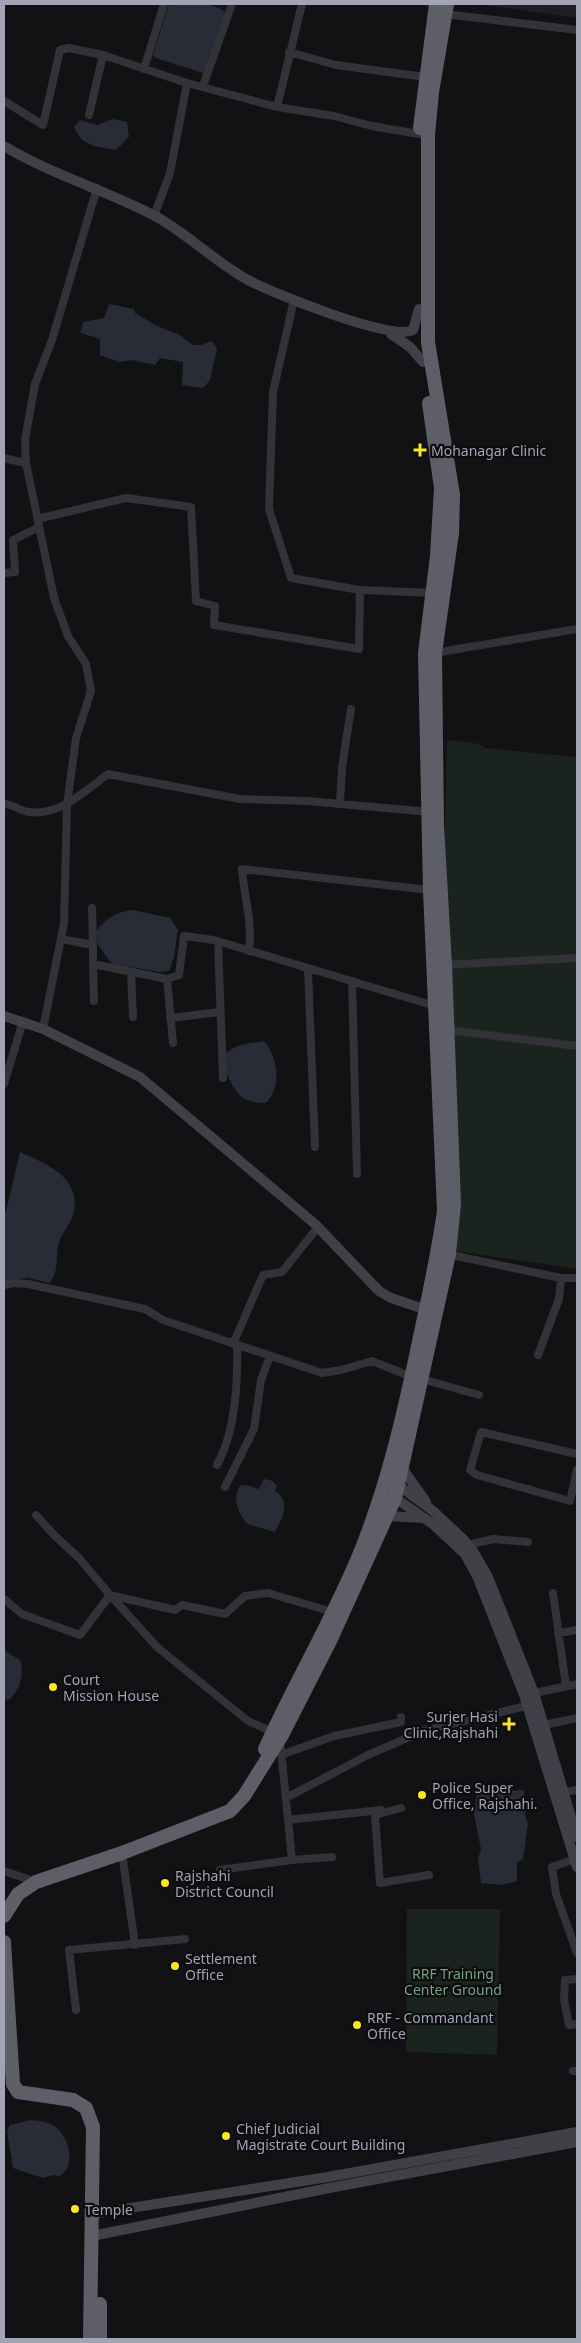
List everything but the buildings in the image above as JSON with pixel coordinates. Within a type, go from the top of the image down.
[{"type":"highway","points":[[4,1916],[18,1894],[36,1882],[122,1853],[230,1811],[244,1796],[387,1516],[391,1488],[417,1378],[454,1204],[448,1030],[430,890],[432,812],[430,653],[437,593],[441,488],[423,362],[419,308],[420,134],[426,76],[443,7]]},
{"type":"highway","points":[[437,593],[452,533],[453,495],[428,342],[427,194],[432,100],[443,7]]},
{"type":"highway","points":[[432,812],[440,965],[435,1006],[444,1211],[444,1253]]},
{"type":"highway","points":[[337,1614],[361,1550],[402,1468],[417,1378]]},
{"type":"highway","points":[[4,1942],[6,2002],[13,2084],[18,2092],[73,2100],[86,2108],[93,2126],[95,2235],[90,2339]]},
{"type":"highway","points":[[95,2235],[100,2339]]},
{"type":"street","points":[[144,69],[164,4]]},
{"type":"street","points":[[203,86],[232,4]]},
{"type":"street","points":[[277,108],[302,4]]},
{"type":"street","points":[[443,7],[577,30]]},
{"type":"street","points":[[4,101],[43,125],[60,50],[70,48],[103,55],[187,83],[277,108],[334,116],[372,126],[420,134]]},
{"type":"street","points":[[289,52],[336,65],[426,76]]},
{"type":"street","points":[[89,115],[103,55]]},
{"type":"street","points":[[154,216],[170,173],[187,83]]},
{"type":"street","points":[[4,146],[30,162],[97,188],[154,216],[248,280],[294,300],[388,332],[410,347],[423,362]]},
{"type":"street","points":[[43,1029],[64,923],[67,805],[76,738],[91,691],[86,664],[68,636],[54,598],[26,463],[25,440],[35,384],[52,340],[97,188]]},
{"type":"street","points":[[294,300],[273,392],[269,509],[291,578],[360,590],[437,593]]},
{"type":"street","points":[[388,332],[410,332],[413,330],[419,308]]},
{"type":"street","points":[[4,458],[26,463]]},
{"type":"street","points":[[4,572],[14,572],[13,540],[38,523],[126,498],[191,507],[196,602],[216,606],[214,625],[358,649],[360,590]]},
{"type":"street","points":[[430,653],[577,629]]},
{"type":"street","points":[[340,804],[342,767],[351,709]]},
{"type":"street","points":[[4,804],[29,812],[54,810],[67,805],[108,774],[240,799],[340,804],[432,812]]},
{"type":"street","points":[[249,951],[252,932],[243,893],[242,869],[430,890]]},
{"type":"street","points":[[92,908],[94,1001]]},
{"type":"street","points":[[93,964],[167,979],[179,975],[184,936],[218,941],[435,1006]]},
{"type":"street","points":[[61,938],[93,945]]},
{"type":"street","points":[[218,941],[223,1078]]},
{"type":"street","points":[[440,965],[577,958]]},
{"type":"street","points":[[308,969],[315,1147]]},
{"type":"street","points":[[131,972],[133,1017]]},
{"type":"street","points":[[167,979],[173,1043]]},
{"type":"street","points":[[352,981],[357,1174]]},
{"type":"street","points":[[170,1018],[220,1012]]},
{"type":"street","points":[[4,1016],[43,1029],[140,1077],[318,1228],[379,1291],[391,1298],[431,1312]]},
{"type":"street","points":[[4,1084],[22,1021]]},
{"type":"street","points":[[448,1030],[577,1046]]},
{"type":"street","points":[[217,1465],[225,1451],[238,1382],[235,1344],[264,1275],[282,1272],[318,1228]]},
{"type":"street","points":[[444,1253],[561,1278],[577,1278]]},
{"type":"street","points":[[538,1356],[559,1298],[561,1278]]},
{"type":"street","points":[[4,1285],[12,1283],[28,1284],[145,1309],[163,1320],[322,1372],[341,1370],[372,1361],[417,1378],[478,1395]]},
{"type":"street","points":[[225,1488],[254,1430],[261,1380],[270,1356]]},
{"type":"street","points":[[577,1454],[481,1432],[470,1470],[477,1475],[570,1500],[577,1470]]},
{"type":"street","points":[[402,1468],[429,1515],[465,1554],[477,1576],[544,1725],[576,1831]]},
{"type":"street","points":[[391,1488],[468,1545],[488,1576],[531,1699],[576,1863],[552,1867],[559,1903],[577,1953]]},
{"type":"street","points":[[36,1515],[54,1535],[80,1558],[110,1595],[158,1647],[248,1721],[276,1735],[281,1755],[292,1860]]},
{"type":"street","points":[[387,1516],[429,1515]]},
{"type":"street","points":[[468,1545],[493,1539],[528,1542]]},
{"type":"street","points":[[110,1595],[175,1610],[182,1605],[225,1614],[245,1596],[268,1593],[337,1614]]},
{"type":"street","points":[[552,1593],[566,1686]]},
{"type":"street","points":[[4,1599],[22,1614],[80,1635],[110,1595]]},
{"type":"street","points":[[558,1633],[577,1630]]},
{"type":"street","points":[[286,1798],[368,1755],[423,1731],[577,1684]]},
{"type":"street","points":[[281,1755],[334,1736],[401,1722],[401,1717]]},
{"type":"street","points":[[544,1725],[577,1718]]},
{"type":"street","points":[[564,1792],[577,1790]]},
{"type":"street","points":[[288,1820],[403,1808],[376,1815],[380,1882],[429,1875]]},
{"type":"street","points":[[122,1853],[135,1945]]},
{"type":"street","points":[[220,1870],[332,1856]]},
{"type":"street","points":[[4,1871],[36,1882]]},
{"type":"street","points":[[76,2010],[69,1950],[185,1939]]},
{"type":"street","points":[[577,1979],[565,1980],[564,2000],[568,2025],[577,2024]]},
{"type":"street","points":[[95,2235],[536,2144],[577,2132]]},
{"type":"street","points":[[95,2213],[536,2144],[577,2142]]},
{"type":"shaded area","points":[[169,4],[207,4],[226,13],[208,71],[203,73],[156,58],[153,55]]},
{"type":"shaded area","points":[[478,4],[577,4],[577,18]]},
{"type":"shaded area","points":[[112,119],[127,122],[129,137],[116,150],[86,142],[77,134],[74,127],[80,120],[97,125]]},
{"type":"shaded area","points":[[109,304],[134,309],[135,313],[157,326],[178,334],[193,345],[201,345],[212,341],[217,349],[210,380],[203,388],[182,385],[183,362],[160,358],[155,365],[132,360],[119,362],[100,355],[100,339],[80,333],[83,322],[104,318]]},
{"type":"shaded area","points":[[133,910],[170,918],[178,930],[174,957],[169,971],[160,972],[112,964],[98,945],[96,931],[105,922],[116,914]]},
{"type":"shaded area","points":[[264,1041],[272,1055],[276,1072],[274,1089],[266,1103],[248,1100],[239,1095],[228,1077],[224,1063],[230,1050],[244,1044]]},
{"type":"shaded area","points":[[20,1152],[51,1167],[68,1182],[73,1191],[75,1202],[73,1215],[59,1242],[56,1268],[50,1283],[28,1278],[4,1282],[4,1211],[6,1211]]},
{"type":"shaded area","points":[[264,1479],[273,1481],[277,1486],[275,1491],[283,1500],[283,1516],[275,1532],[247,1524],[237,1506],[236,1496],[240,1486],[246,1485],[259,1489]]},
{"type":"shaded area","points":[[4,1650],[20,1660],[22,1671],[19,1687],[9,1700],[4,1699]]},
{"type":"shaded area","points":[[524,1790],[525,1815],[528,1824],[523,1859],[517,1862],[517,1881],[501,1885],[481,1883],[478,1859],[481,1849],[474,1815],[477,1792]]},
{"type":"shaded area","points":[[31,2120],[52,2124],[62,2133],[68,2146],[70,2160],[65,2172],[60,2176],[53,2175],[43,2178],[13,2168],[7,2132],[10,2125]]},
{"type":"green space","points":[[447,740],[480,744],[485,748],[577,757],[577,1269],[457,1251],[444,870]]},
{"type":"green space","name":"RRF Training Center Ground","points":[[407,1909],[500,1909],[497,2055],[406,2052]]},
{"type":"place","name":"Mohanagar Clinic","points":[[420,450]]},
{"type":"place","name":"Court Mission House","points":[[53,1687]]},
{"type":"place","name":"Surjer Hasi Clinic,Rajshahi","points":[[509,1724]]},
{"type":"place","name":"Police Super Office, Rajshahi.","points":[[422,1795]]},
{"type":"place","name":"Rajshahi District Council","points":[[165,1883]]},
{"type":"place","name":"Settlement Office","points":[[175,1966]]},
{"type":"place","name":"RRF - Commandant Office","points":[[357,2025]]},
{"type":"place","name":"Chief Judicial Magistrate Court Building","points":[[226,2136]]},
{"type":"place","name":"Temple","points":[[75,2209]]}]
